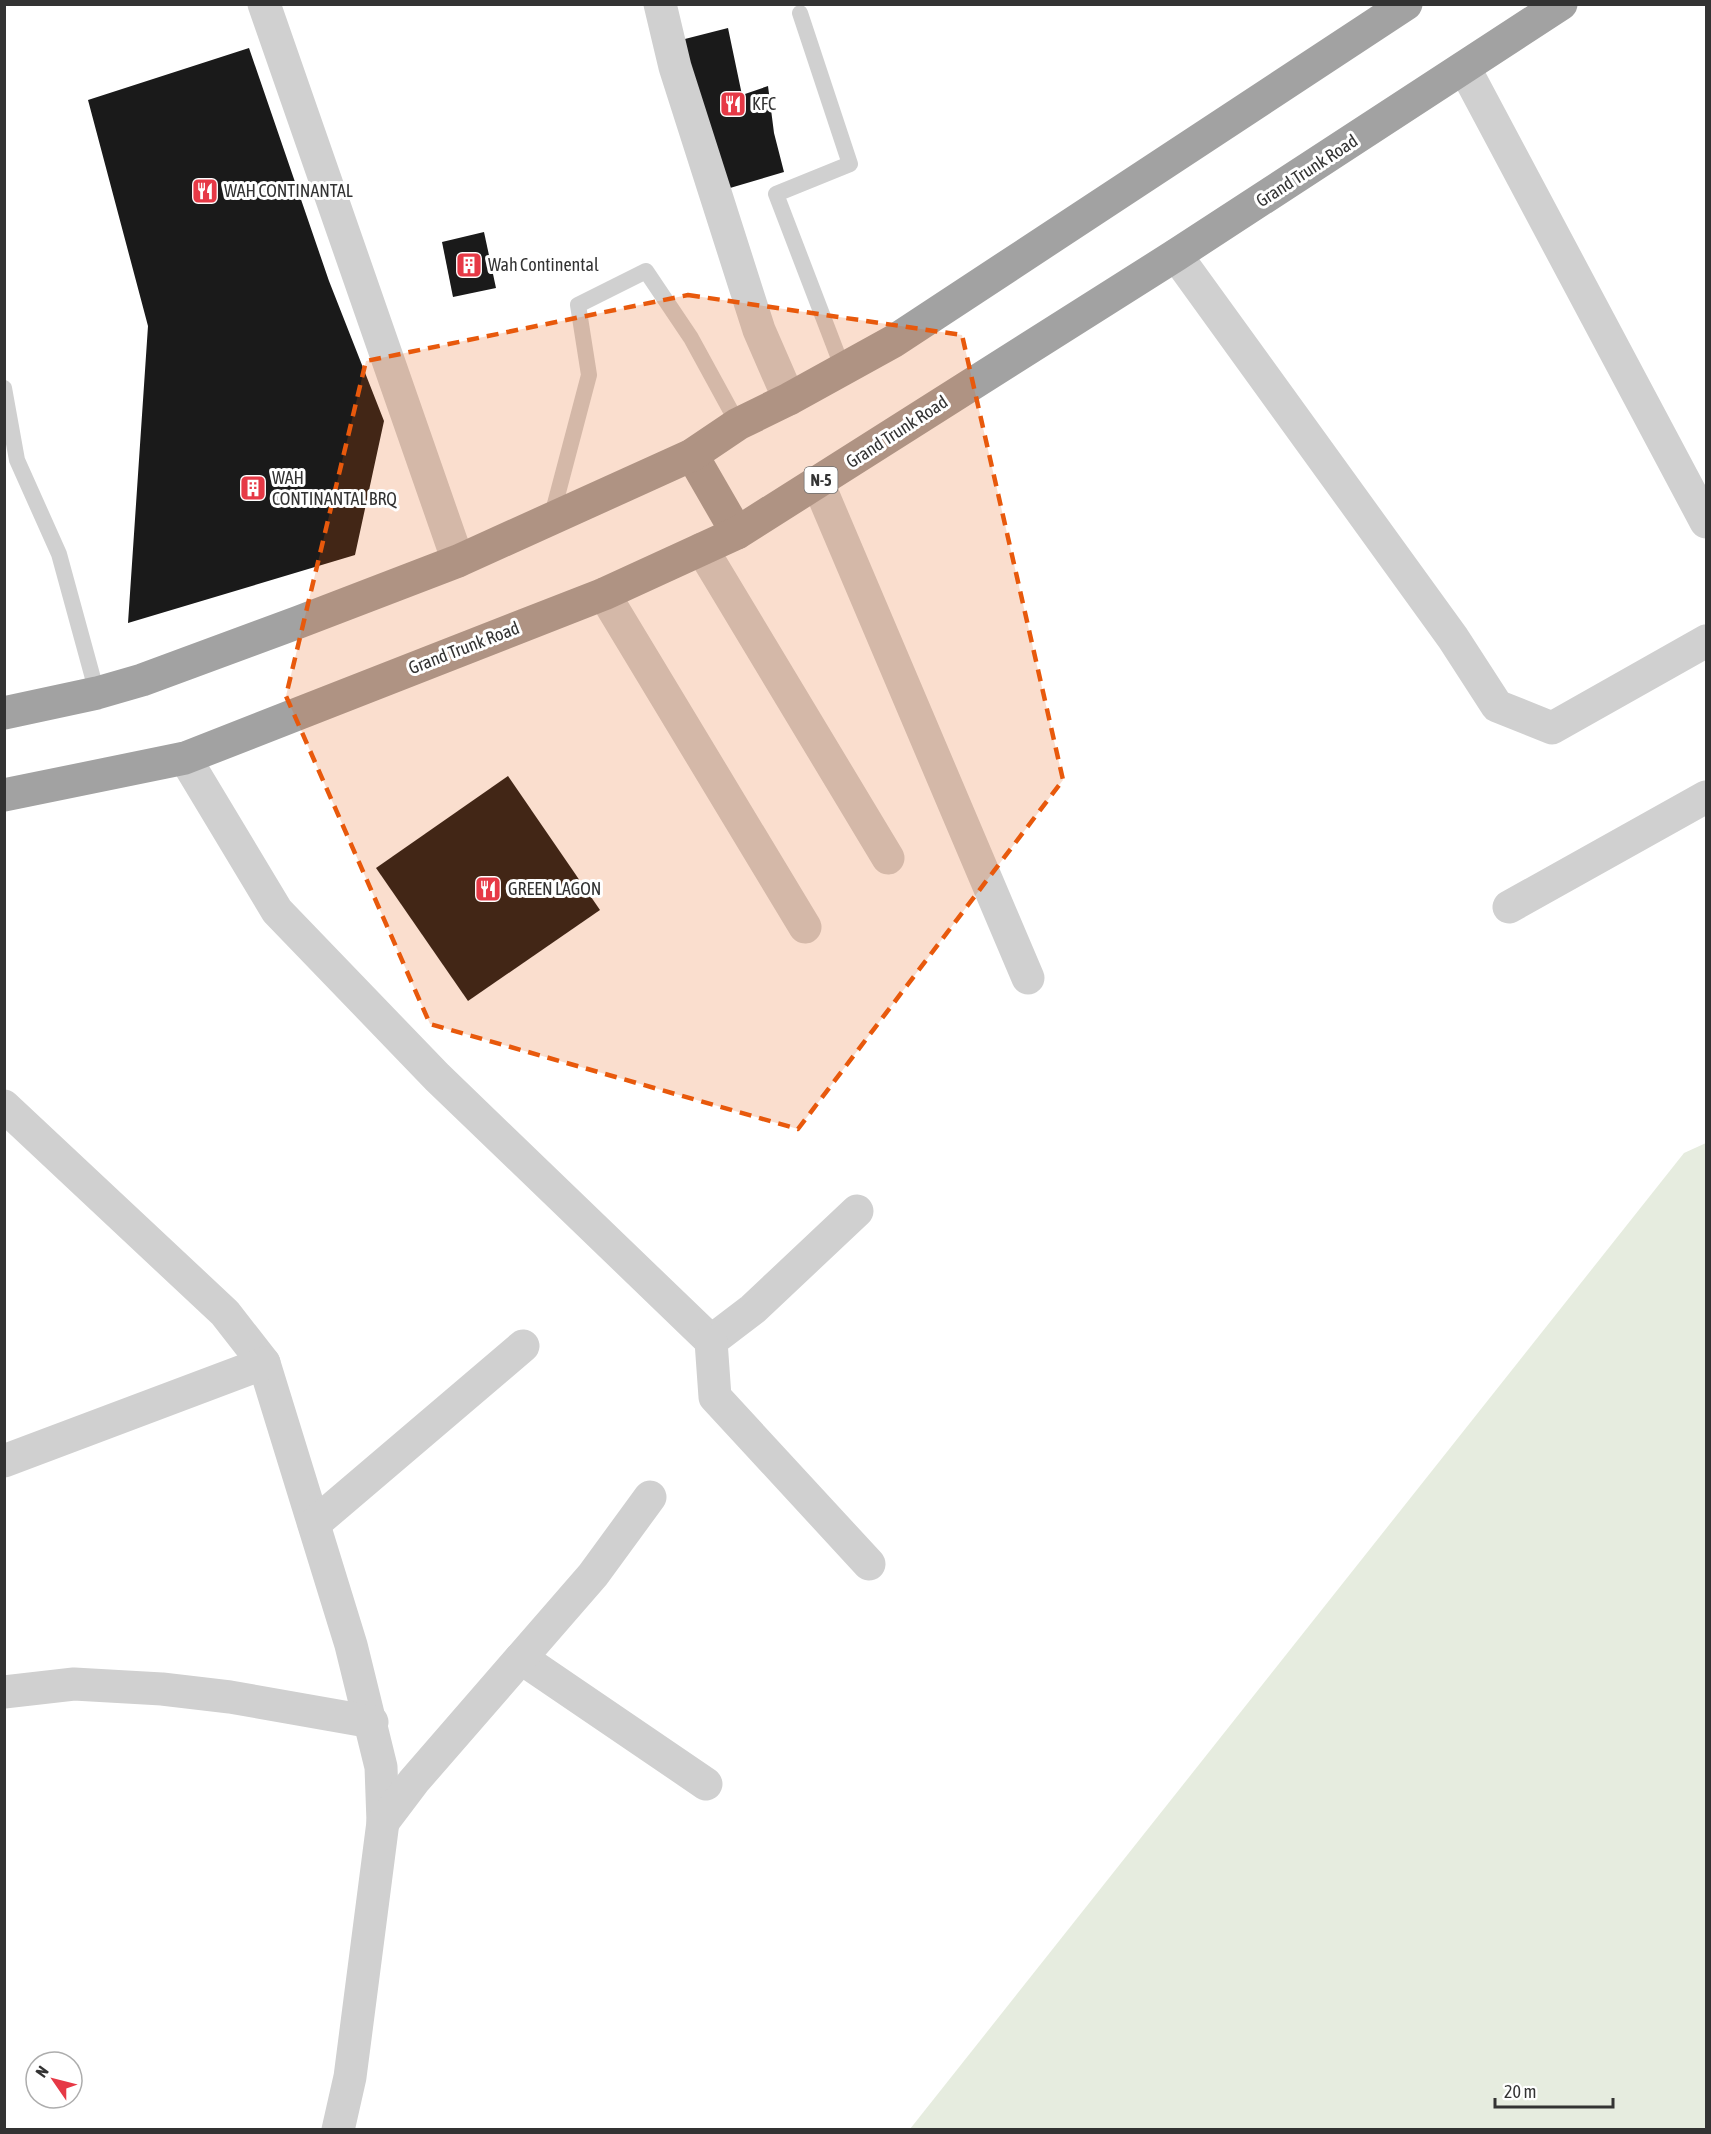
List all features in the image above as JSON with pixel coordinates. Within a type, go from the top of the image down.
[{"type":"highway","points":[[4,713],[97,693],[142,680],[299,622],[458,561],[692,455],[738,424],[789,399],[894,341],[1406,4]]},
{"type":"highway","name":"Grand Trunk Road","points":[[4,795],[185,758],[604,594],[737,533],[1176,255],[1562,4]]},
{"type":"highway","points":[[692,455],[737,533]]},
{"type":"street","points":[[264,4],[458,561]]},
{"type":"street","points":[[660,4],[675,67],[759,330],[789,399]]},
{"type":"street","points":[[1465,69],[1707,522]]},
{"type":"street","points":[[1176,255],[1453,638],[1497,706],[1552,728],[1707,641]]},
{"type":"street","points":[[818,483],[1028,978]]},
{"type":"street","points":[[702,549],[888,858]]},
{"type":"street","points":[[604,594],[805,927]]},
{"type":"street","points":[[185,758],[277,911],[437,1077],[711,1341],[715,1397],[869,1564]]},
{"type":"street","points":[[1509,907],[1707,797]]},
{"type":"street","points":[[4,1106],[225,1313],[264,1363],[372,1722],[381,1767],[383,1822],[350,2077],[338,2130]]},
{"type":"street","points":[[711,1341],[753,1309],[857,1211]]},
{"type":"street","points":[[314,1524],[523,1346]]},
{"type":"street","points":[[4,1461],[264,1363]]},
{"type":"street","points":[[383,1822],[414,1781],[593,1575],[650,1497]]},
{"type":"street","points":[[521,1658],[706,1784]]},
{"type":"street","points":[[4,1692],[74,1684],[162,1689],[230,1697],[372,1722]]},
{"type":"lane","points":[[800,13],[850,164],[776,194],[843,369]]},
{"type":"lane","points":[[550,520],[589,375],[578,305],[646,272],[691,338],[738,424]]},
{"type":"lane","points":[[4,388],[17,460],[59,554],[97,693]]},
{"type":"highlighted area","points":[[688,295],[962,335],[1063,780],[798,1129],[430,1024],[286,696],[366,361]]},
{"type":"shaded area","points":[[1706,1143],[1706,2129],[910,2129],[1684,1153]]},
{"type":"building","name":"KFC","points":[[728,28],[742,95],[768,86],[774,133],[784,172],[730,188],[677,41]]},
{"type":"building","name":"WAH CONTINANTAL BRQ","points":[[249,48],[329,281],[384,421],[355,555],[128,623],[148,326],[88,100]]},
{"type":"building","name":"Wah Continental","points":[[484,232],[496,288],[453,297],[442,242]]},
{"type":"building","name":"GREEN LAGON","points":[[508,776],[600,910],[468,1001],[376,868]]},
{"type":"place","name":"KFC","points":[[733,104]]},
{"type":"place","name":"WAH CONTINANTAL","points":[[205,191]]},
{"type":"place","name":"Wah Continental","points":[[469,265]]},
{"type":"place","name":"WAH CONTINANTAL BRQ","points":[[253,488]]},
{"type":"place","name":"GREEN LAGON","points":[[488,889]]}]
